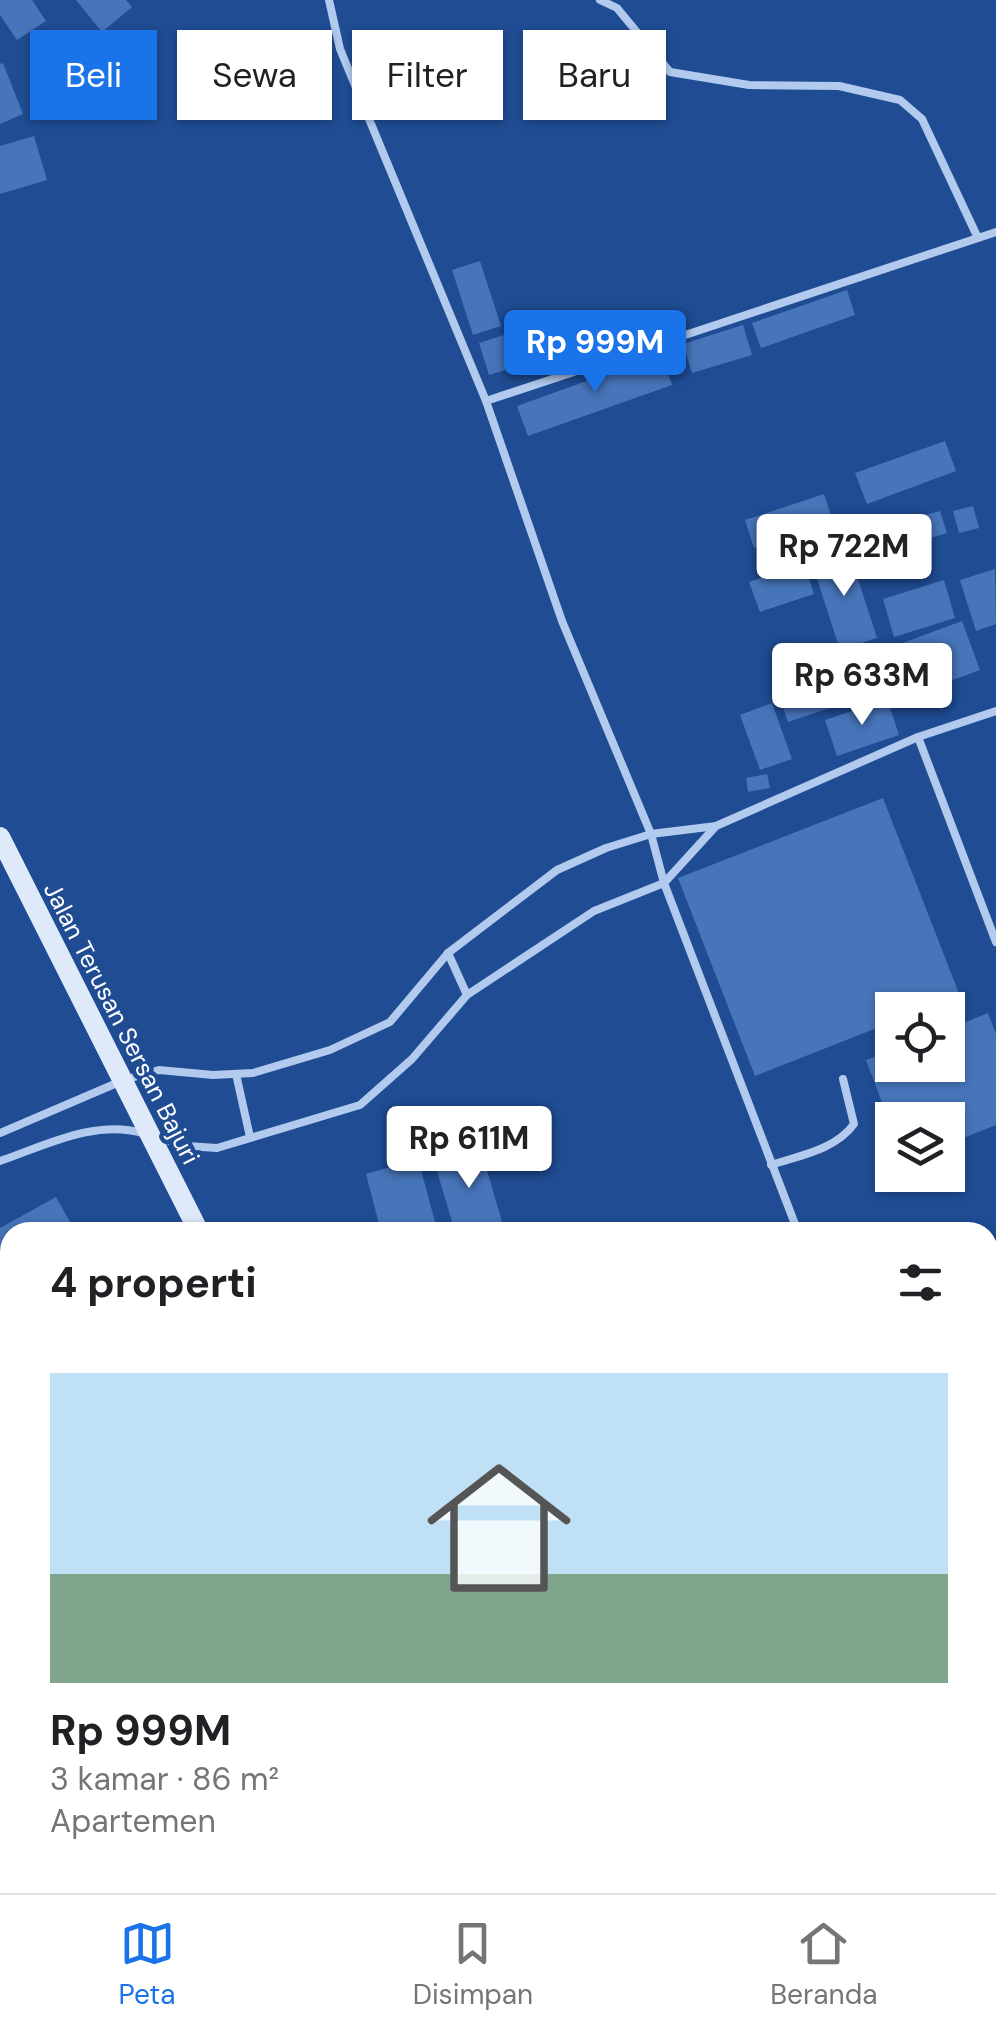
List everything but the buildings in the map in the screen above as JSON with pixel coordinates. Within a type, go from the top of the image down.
[{"type":"main road","name":"Jalan Terusan Sersan Bajuri","points":[[0,836],[194,1222]]},
{"type":"lane","points":[[329,0],[340,49],[486,401],[562,621],[651,834],[664,883],[794,1222]]},
{"type":"lane","points":[[600,0],[617,8],[670,72],[749,86],[839,86],[900,100],[922,119],[977,236]]},
{"type":"lane","points":[[486,401],[996,232]]},
{"type":"lane","points":[[0,1133],[124,1080],[159,1070],[236,1074],[269,1070],[330,1050],[390,1022],[448,952],[558,870],[606,848],[651,834],[716,826],[918,737],[996,710]]},
{"type":"lane","points":[[918,737],[996,942]]},
{"type":"lane","points":[[0,1160],[114,1127],[201,1148],[216,1148],[360,1105],[412,1059],[467,995],[594,911],[664,883],[716,826]]},
{"type":"lane","points":[[448,952],[467,995]]},
{"type":"lane","points":[[236,1074],[250,1137]]},
{"type":"lane","points":[[771,1165],[832,1145],[845,1136],[854,1124],[844,1080]]}]
